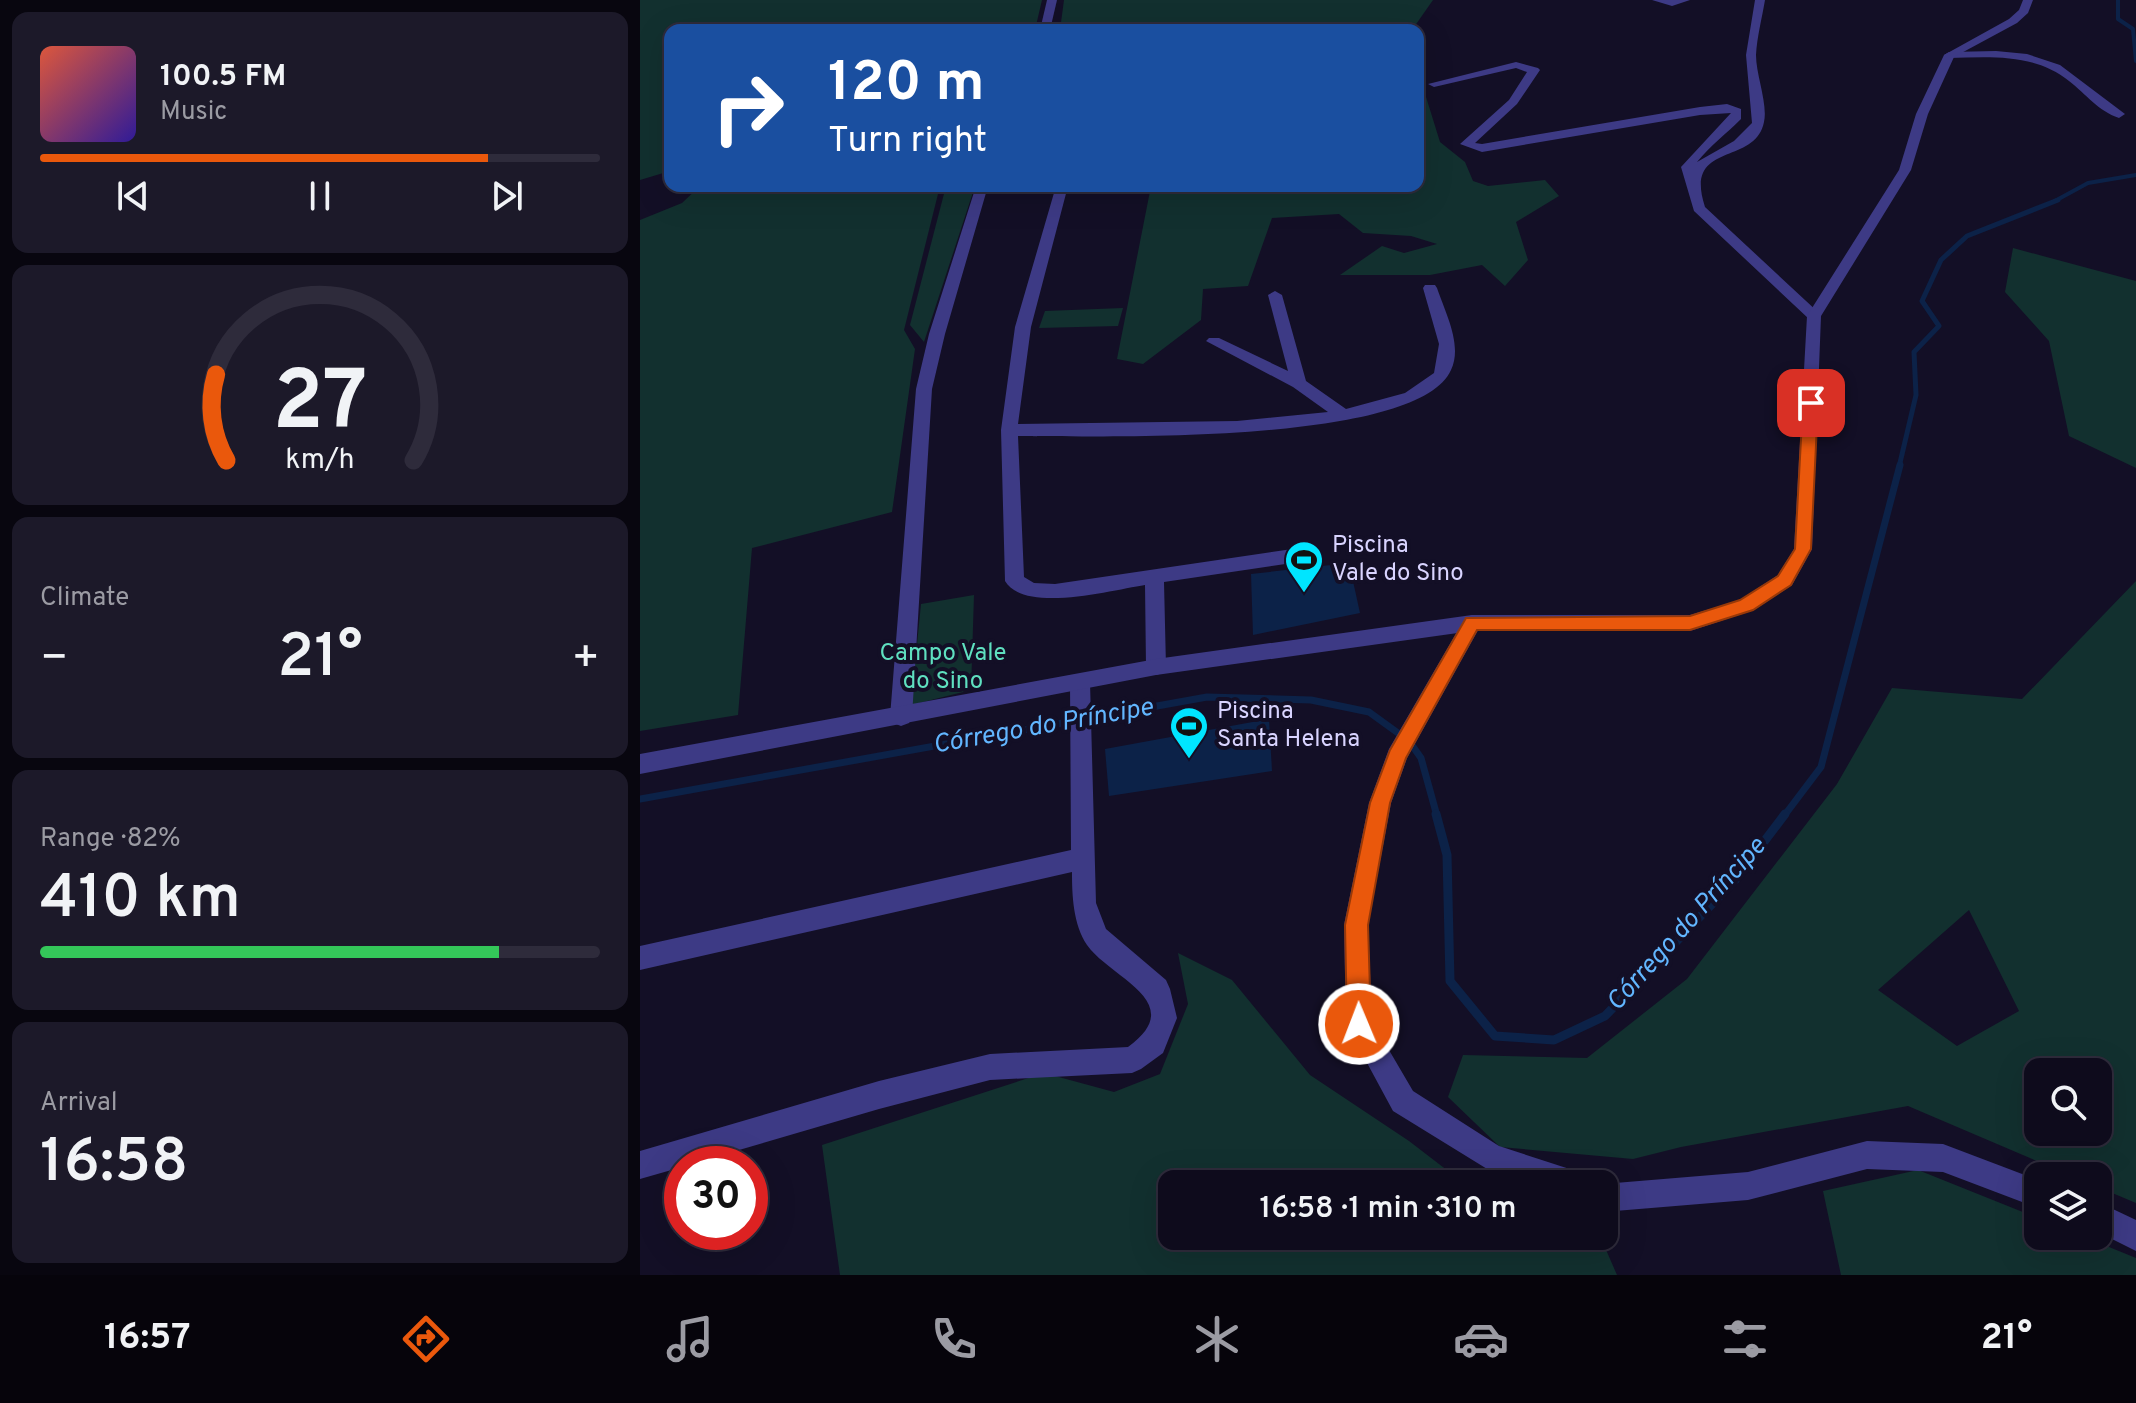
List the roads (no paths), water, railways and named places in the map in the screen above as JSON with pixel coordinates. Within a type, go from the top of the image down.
[{"type":"street","points":[[1046,24],[1052,0]]},
{"type":"street","points":[[1657,0],[1672,3],[1685,0]]},
{"type":"street","points":[[1691,181],[1698,167],[1755,130],[1757,105],[1751,55],[1760,0]]},
{"type":"street","points":[[640,764],[1156,667],[1472,623],[1690,623],[1747,605],[1785,580],[1803,549],[1814,316],[1899,183],[1915,145],[1922,114],[1949,55],[2013,21],[2024,11],[2028,0]]},
{"type":"street","points":[[1949,55],[2003,54],[2047,63],[2070,76],[2100,106],[2119,114]]},
{"type":"street","points":[[1434,84],[1516,65],[1534,70],[1513,102],[1466,144],[1472,148],[1700,111],[1727,108],[1737,111],[1737,116],[1720,134],[1695,153],[1687,167],[1692,193],[1699,208],[1814,316]]},
{"type":"street","points":[[901,717],[924,389],[937,334],[980,192]]},
{"type":"street","points":[[1060,192],[1023,327],[1009,430],[1015,581],[1031,590],[1055,591],[1299,555]]},
{"type":"street","points":[[1009,430],[1286,424],[1387,407],[1424,388],[1441,375],[1447,348],[1430,288]]},
{"type":"street","points":[[1275,295],[1299,383]]},
{"type":"street","points":[[1214,341],[1299,383],[1345,416]]},
{"type":"street","points":[[1154,578],[1156,667]]},
{"type":"street","points":[[1472,623],[1397,756],[1380,803],[1356,925],[1359,1024],[1403,1101],[1492,1158],[1530,1170]]},
{"type":"street","points":[[640,1165],[865,1099],[990,1067],[1132,1060],[1154,1044],[1164,1018],[1157,989],[1096,937],[1084,903],[1080,682]]},
{"type":"street","points":[[640,958],[1084,858]]},
{"type":"street","points":[[1618,1197],[1748,1186],[1867,1155],[1943,1158],[2024,1189]]},
{"type":"street","points":[[2112,1224],[2136,1236]]},
{"type":"water","name":"Piscina Vale do Sino","points":[[1349,563],[1360,613],[1253,635],[1251,574]]},
{"type":"water","name":"Piscina Santa Helena","points":[[1269,719],[1272,771],[1109,796],[1105,749]]},
{"type":"waterway","name":"Córrego do Príncipe","points":[[2118,0],[2118,19],[2133,29],[2136,61]]},
{"type":"waterway","name":"Córrego do Príncipe","points":[[2053,202],[2088,183],[2136,175]]},
{"type":"waterway","name":"Córrego do Príncipe","points":[[2053,202],[2058,200]]},
{"type":"waterway","name":"Córrego do Príncipe","points":[[1899,467],[1916,395],[1914,352],[1939,326],[1922,301],[1941,260],[1967,236],[2053,202]]},
{"type":"waterway","name":"Córrego do Príncipe","points":[[1784,816],[1821,767],[1900,465]]},
{"type":"waterway","name":"Córrego do Príncipe","points":[[640,799],[1207,697],[1311,700],[1369,712],[1409,741],[1421,758],[1437,816]]},
{"type":"waterway","name":"Córrego do Príncipe","points":[[1436,814],[1447,855],[1450,981],[1495,1036],[1554,1040],[1605,1016],[1735,880],[1785,814]]},
{"type":"place","name":"Piscina Vale do Sino","points":[[1304,594]]},
{"type":"place","name":"Piscina Santa Helena","points":[[1189,760]]},
{"type":"park label","name":"Campo Vale do Sino","points":[[943,668]]}]
